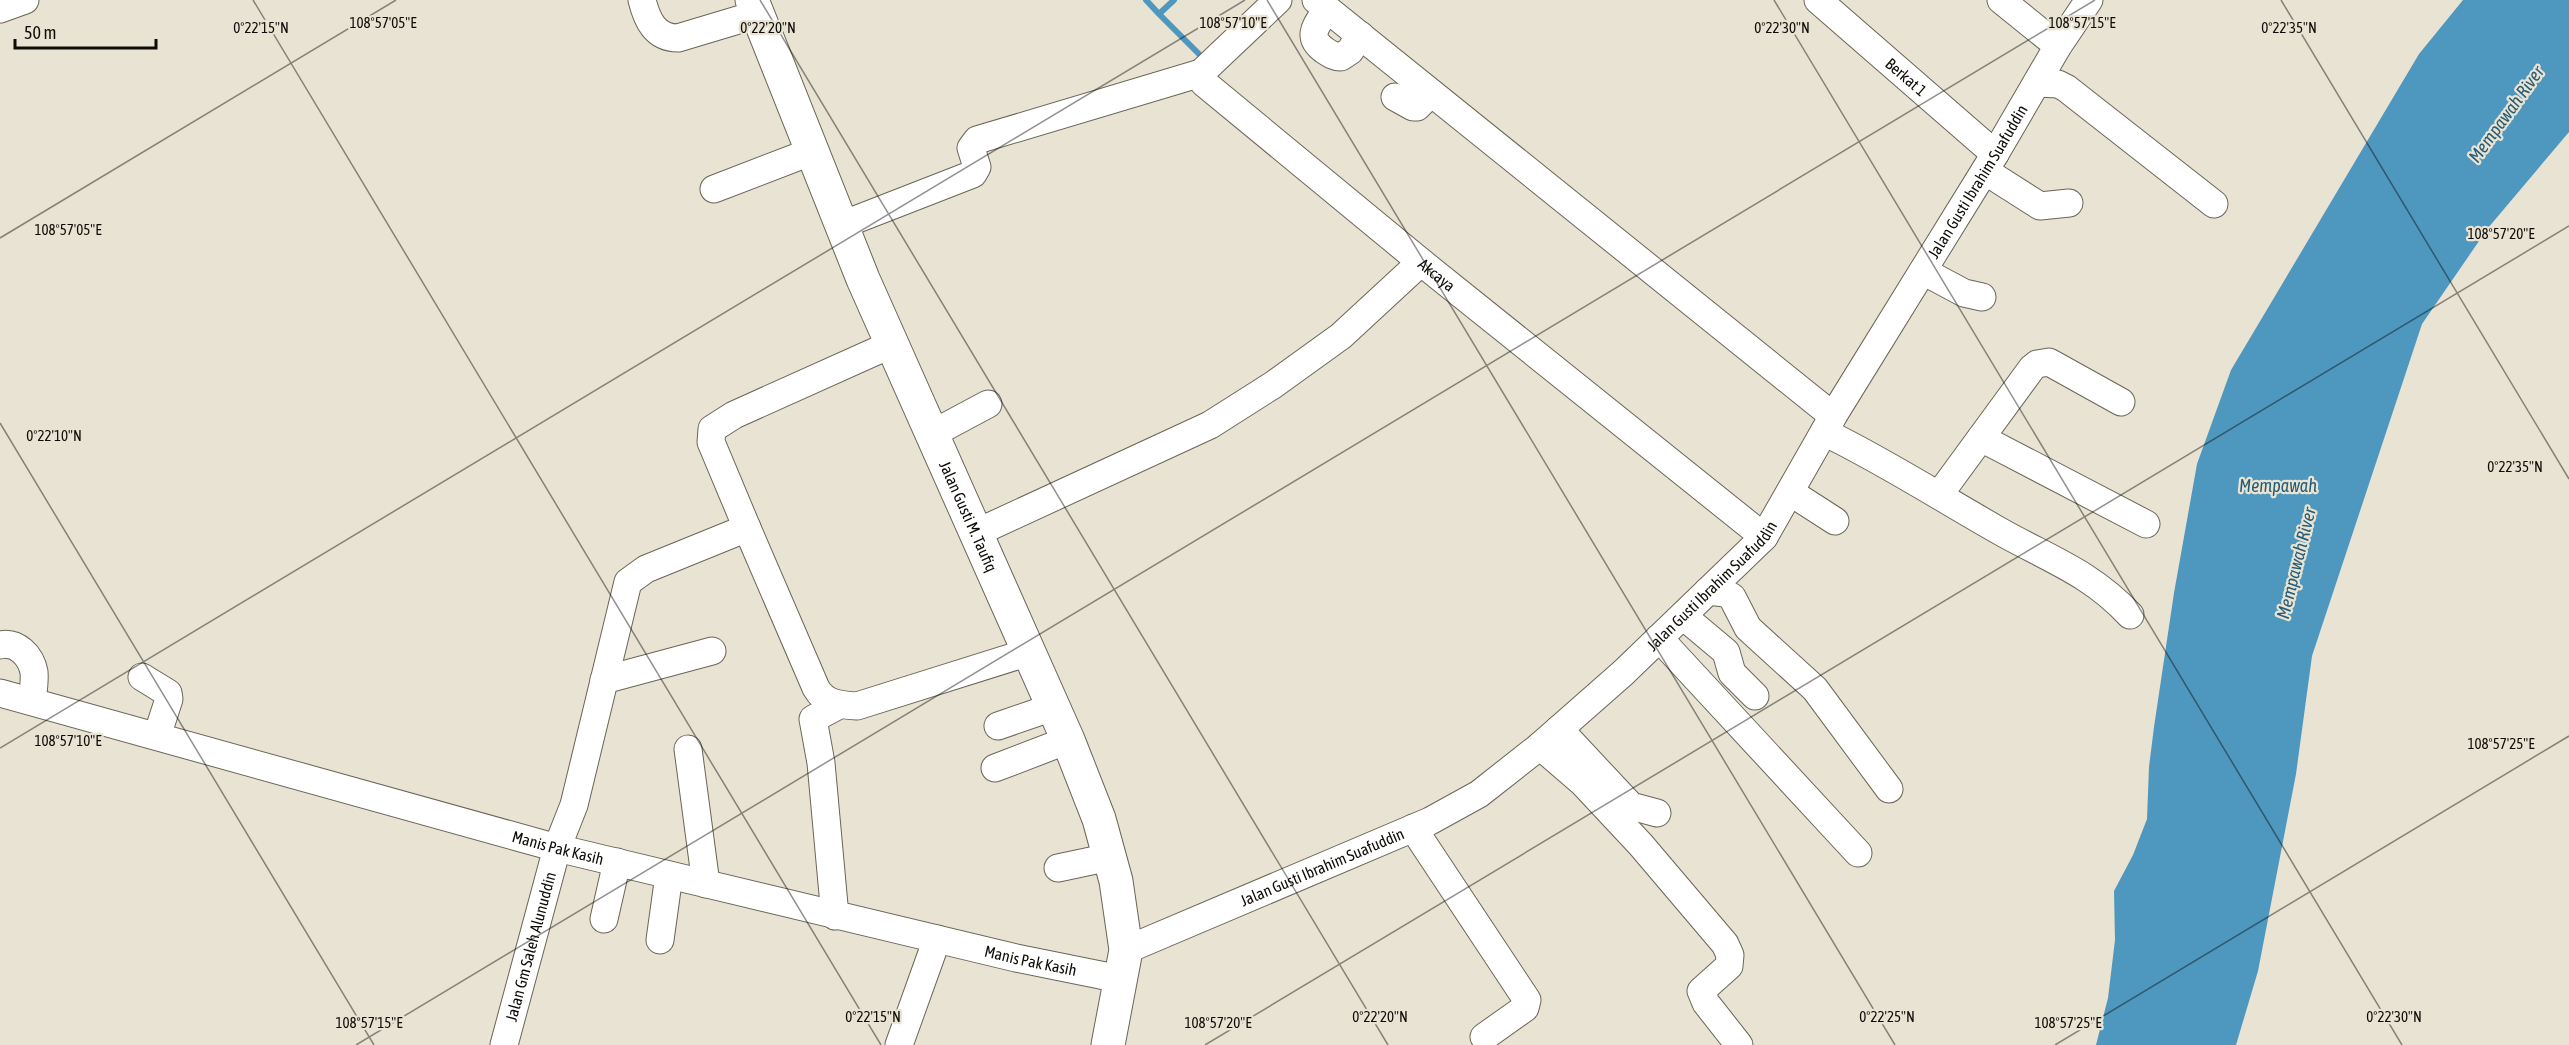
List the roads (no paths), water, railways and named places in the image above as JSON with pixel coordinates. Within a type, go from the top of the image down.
[{"type":"main road","name":"Jalan Gusti M. Taufiq","points":[[755,7],[892,344],[1068,740],[1099,819],[1110,857],[1123,964],[1108,1045]]},
{"type":"street","points":[[0,9],[25,0]]},
{"type":"street","points":[[642,0],[656,31],[668,38],[678,38],[755,7]]},
{"type":"street","points":[[842,225],[973,174],[977,167],[971,148],[977,140],[1201,73],[1278,0]]},
{"type":"street","name":"Berkat 1","points":[[1818,0],[1990,163],[2040,206],[2069,203]]},
{"type":"street","points":[[2001,0],[2058,46]]},
{"type":"street","name":"Jalan Gusti Ibrahim Suafuddin","points":[[1123,964],[1452,810],[1479,794],[1550,737],[1683,616],[1764,537],[1829,423],[1990,163],[2058,46],[2089,0]]},
{"type":"street","points":[[1322,4],[1868,453],[2013,539],[2093,581],[2113,596],[2130,615]]},
{"type":"street","name":"Akcaya","points":[[1201,73],[1204,83],[1420,262],[1764,537]]},
{"type":"street","points":[[2037,83],[2058,84],[2066,88],[2214,204]]},
{"type":"street","points":[[1395,97],[1413,107],[1418,106],[1431,93]]},
{"type":"street","points":[[714,189],[813,151]]},
{"type":"street","points":[[976,533],[1210,425],[1341,336],[1420,262]]},
{"type":"street","points":[[1923,271],[1964,293],[1982,297]]},
{"type":"street","points":[[892,344],[734,415],[712,429],[711,442],[816,688],[822,697],[839,705],[857,706],[1029,652]]},
{"type":"street","points":[[1939,495],[2032,368],[2049,362],[2121,402]]},
{"type":"street","points":[[932,434],[988,404]]},
{"type":"street","points":[[1829,423],[1906,465]]},
{"type":"street","points":[[1981,438],[2146,524]]},
{"type":"street","points":[[1790,492],[1835,521]]},
{"type":"street","name":"Jalan Gm Saleh Alunuddin","points":[[504,1045],[557,848],[574,805],[628,582],[646,569],[747,528]]},
{"type":"street","points":[[1708,591],[1725,593],[1732,597],[1748,628],[1815,689],[1889,789]]},
{"type":"street","points":[[1683,616],[1726,652],[1732,674],[1755,696]]},
{"type":"street","points":[[1659,638],[1858,853]]},
{"type":"street","points":[[0,645],[15,645],[29,660],[34,673],[32,701]]},
{"type":"street","points":[[604,680],[712,651]]},
{"type":"street","points":[[142,677],[168,693],[169,699],[158,736]]},
{"type":"street","name":"Manis Pak Kasih","points":[[0,693],[557,848],[835,916],[937,939],[1123,964]]},
{"type":"street","points":[[835,916],[821,763],[813,719],[839,705]]},
{"type":"street","points":[[998,726],[1053,707]]},
{"type":"street","points":[[1550,737],[1631,806],[1657,813]]},
{"type":"street","points":[[1550,737],[1583,783],[1641,846],[1725,944],[1730,955],[1729,966],[1701,991],[1706,1003],[1739,1045]]},
{"type":"street","points":[[995,768],[1068,740]]},
{"type":"street","points":[[688,749],[706,884]]},
{"type":"street","points":[[1413,828],[1527,1000],[1524,1008],[1484,1037]]},
{"type":"street","points":[[1058,868],[1110,857]]},
{"type":"street","points":[[604,919],[617,862]]},
{"type":"street","points":[[660,940],[669,875]]},
{"type":"street","points":[[899,1045],[937,939]]},
{"type":"water","name":"Mempawah","points":[[2463,0],[2569,0],[2569,132],[2488,228],[2422,324],[2312,656],[2296,774],[2258,971],[2236,1045],[2096,1045],[2108,998],[2115,940],[2114,891],[2133,855],[2147,819],[2149,767],[2154,727],[2174,593],[2197,464],[2231,370],[2419,54]]},
{"type":"waterway","points":[[1146,0],[1159,14]]},
{"type":"waterway","points":[[1174,0],[1159,14],[1204,59]]},
{"type":"water label","name":"Mempawah River","points":[[2506,114]]},
{"type":"water label","name":"Mempawah River","points":[[2296,563]]}]
